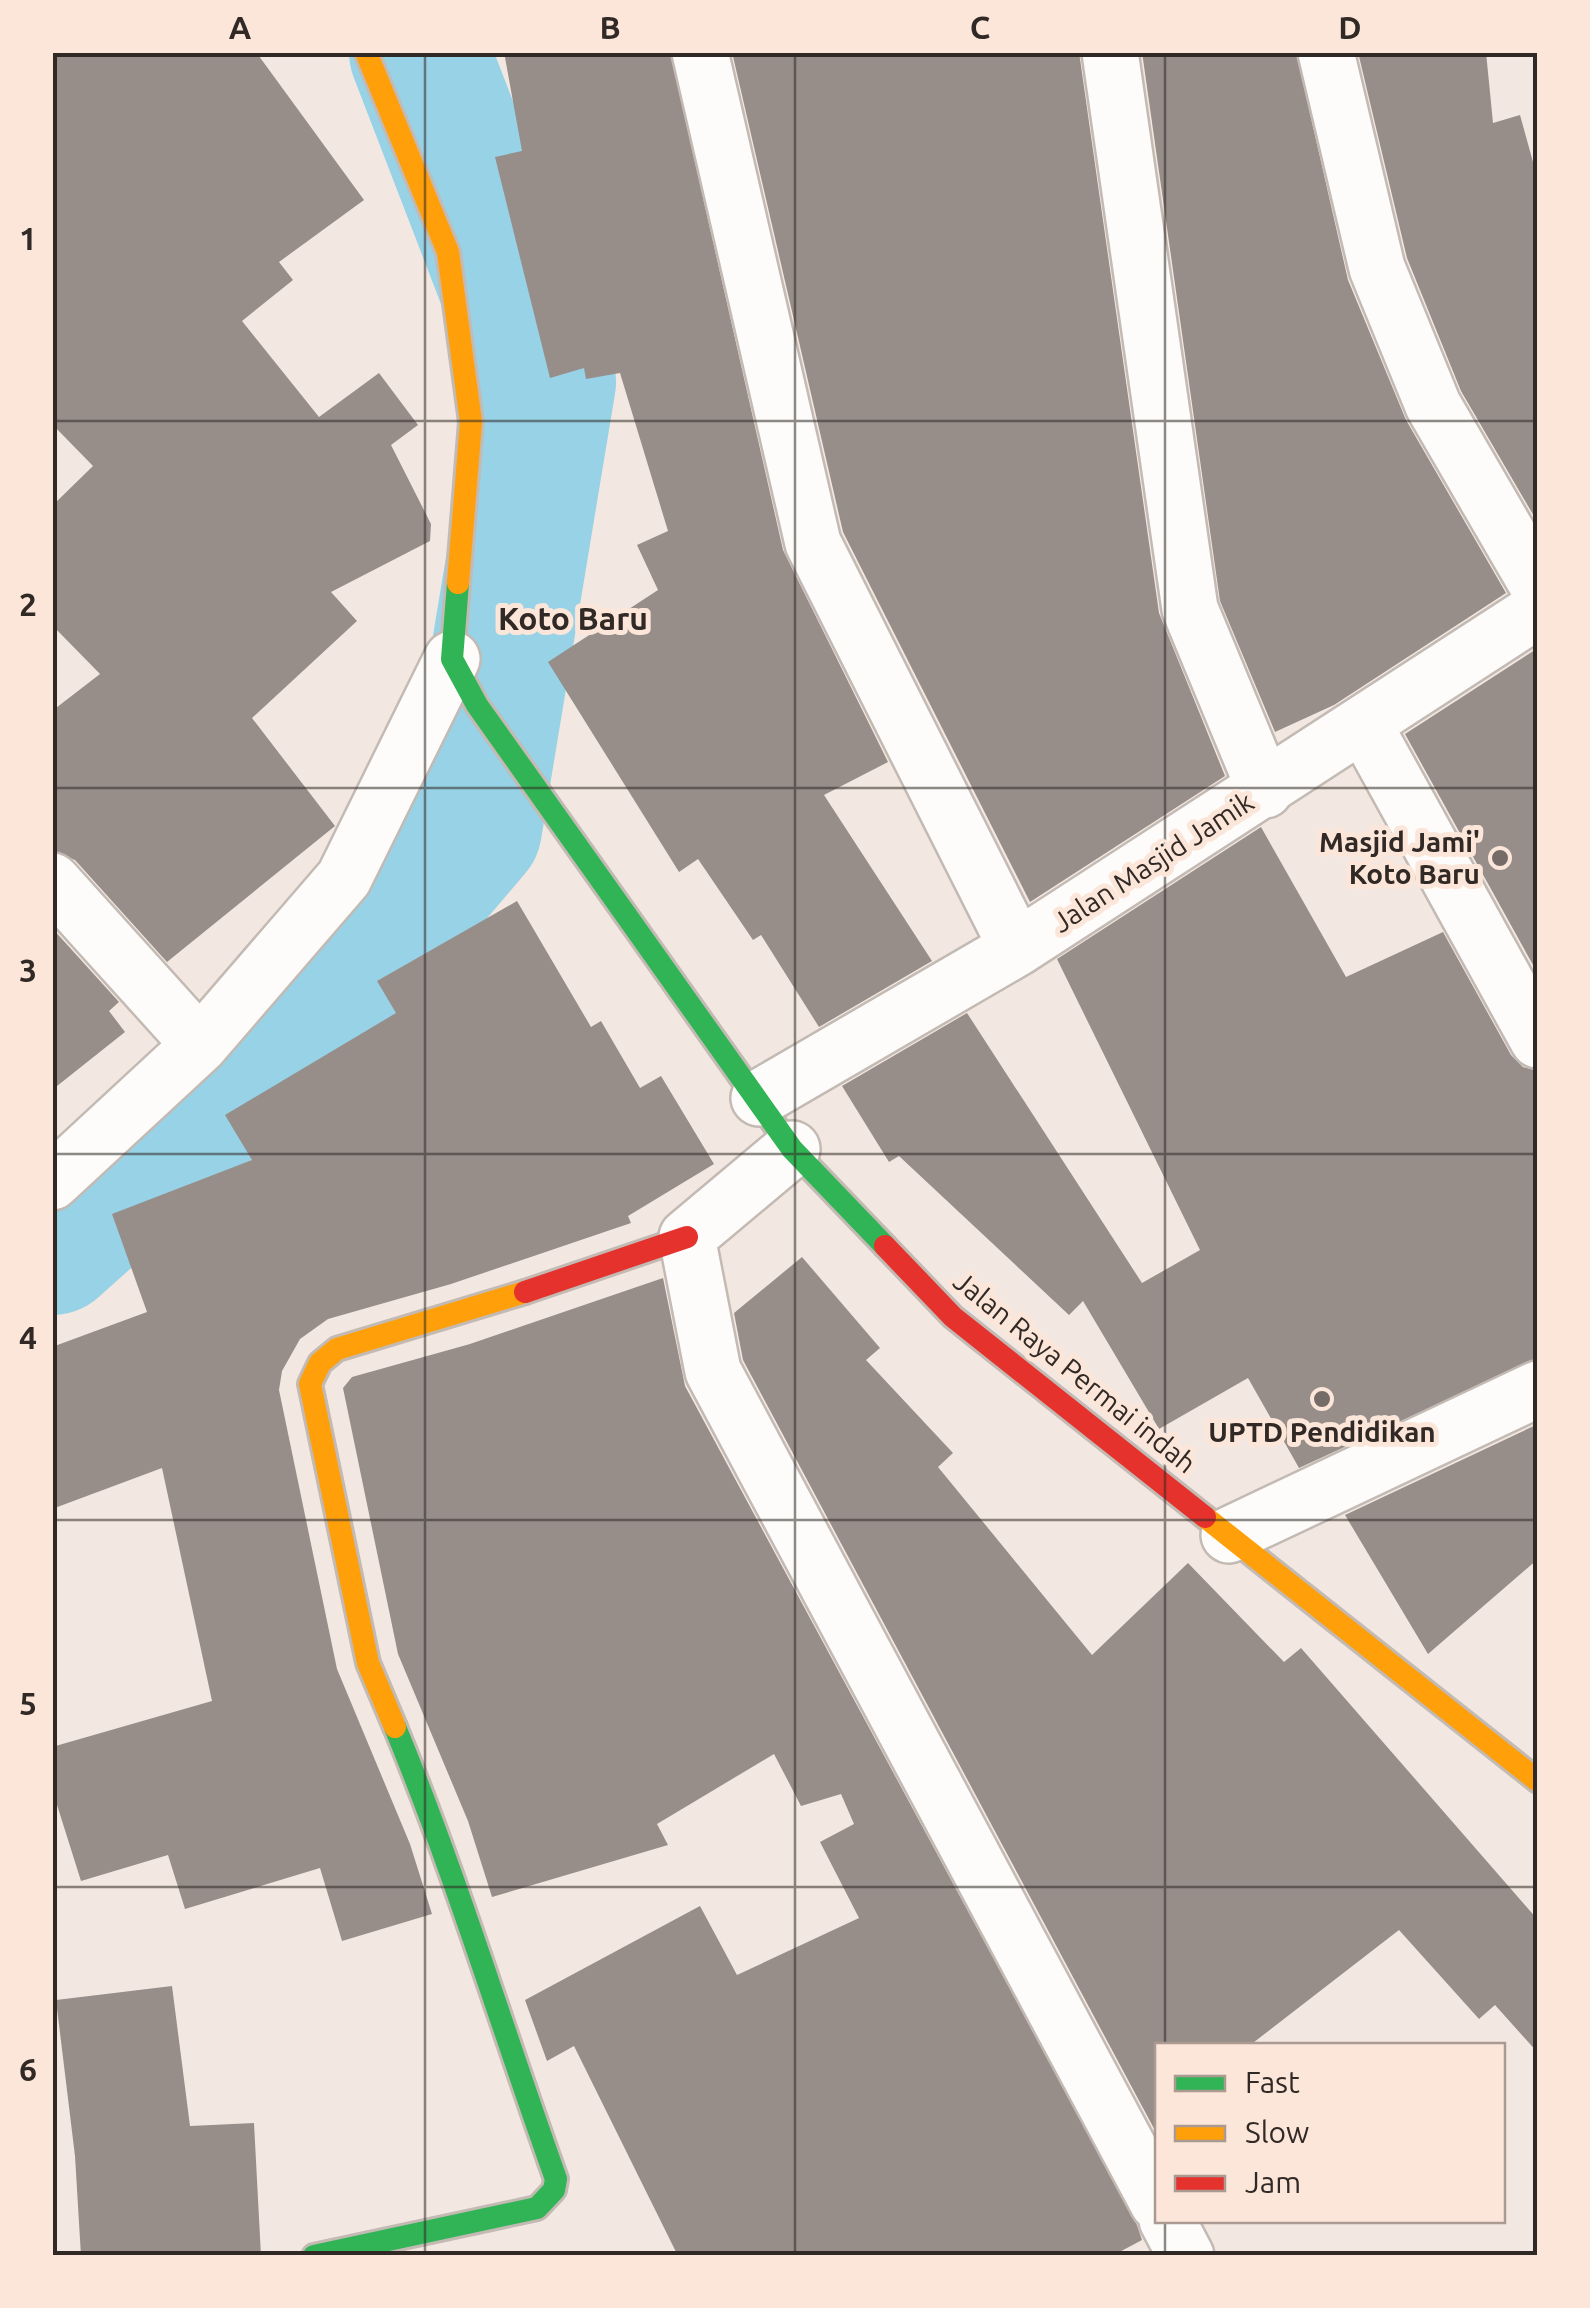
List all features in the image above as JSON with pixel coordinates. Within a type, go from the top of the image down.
[{"type":"main road","points":[[366,52],[448,252],[471,422],[465,682]]},
{"type":"main road","name":"Jalan Raya Permai indah","points":[[465,682],[792,1149],[953,1317],[1538,1781]]},
{"type":"main road","points":[[314,2256],[537,2208],[554,2190],[556,2179],[487,1986],[439,1833],[368,1663],[310,1384],[320,1363],[337,1349],[460,1314],[687,1237]]},
{"type":"street","points":[[700,52],[813,544],[1017,948]]},
{"type":"street","points":[[1110,52],[1190,609],[1265,790]]},
{"type":"street","points":[[1326,52],[1377,268],[1433,405],[1538,586]]},
{"type":"street","name":"Jalan Masjid Jamik","points":[[759,1098],[1017,948],[1538,610]]},
{"type":"street","points":[[52,1182],[200,1045],[344,878],[465,682]]},
{"type":"street","points":[[1364,725],[1538,1040]]},
{"type":"street","points":[[52,880],[200,1045]]},
{"type":"street","points":[[792,1149],[687,1237],[713,1371],[1155,2197]]},
{"type":"street","points":[[1228,1534],[1538,1389]]},
{"type":"street","points":[[1169,2223],[1186,2256]]},
{"type":"building","points":[[52,52],[256,52],[364,200],[279,262],[293,280],[242,321],[319,417],[379,373],[418,425],[391,445],[431,524],[430,541],[331,592],[357,621],[252,718],[335,826],[167,962],[75,860],[52,851],[52,711],[100,674],[52,625],[52,506],[93,466],[52,424]]},
{"type":"building","points":[[504,52],[670,52],[783,550],[888,762],[824,795],[932,961],[819,1027],[761,935],[753,940],[698,859],[679,872],[548,662],[658,590],[637,545],[668,531],[620,373],[586,379],[584,368],[550,378],[495,157],[522,151]]},
{"type":"building","points":[[732,52],[1079,52],[1159,613],[1225,776],[1030,902],[843,532]]},
{"type":"building","points":[[1142,52],[1296,52],[1348,280],[1406,420],[1506,593],[1334,705],[1275,732],[1220,601]]},
{"type":"building","points":[[1358,52],[1486,52],[1493,123],[1520,115],[1538,180],[1538,523],[1461,391],[1407,258]]},
{"type":"building","name":"Masjid Jami' Koto Baru","points":[[1538,648],[1538,974],[1405,734]]},
{"type":"building","points":[[1261,827],[1346,977],[1443,932],[1511,1055],[1523,1067],[1538,1071],[1538,1358],[1299,1468],[1248,1378],[1159,1429],[1083,1301],[1069,1315],[899,1156],[889,1162],[842,1086],[967,1013],[1142,1283],[1200,1250],[1057,959]]},
{"type":"building","points":[[517,901],[591,1027],[601,1021],[640,1088],[661,1076],[714,1164],[628,1216],[631,1223],[451,1284],[328,1319],[300,1339],[282,1371],[279,1390],[337,1669],[410,1844],[432,1914],[342,1941],[320,1868],[185,1909],[168,1855],[81,1881],[52,1789],[52,1747],[212,1701],[162,1468],[52,1509],[52,1347],[147,1312],[112,1214],[252,1160],[225,1115],[396,1013],[377,981]]},
{"type":"building","points":[[52,928],[119,1002],[109,1011],[125,1032],[52,1090]]},
{"type":"building","points":[[802,1257],[880,1348],[866,1360],[953,1453],[938,1467],[1092,1655],[1188,1563],[1284,1662],[1301,1648],[1538,1920],[1538,2053],[1495,2005],[1479,2019],[1399,1930],[1253,2043],[1155,2043],[1155,2130],[743,1360],[734,1313]]},
{"type":"building","points":[[663,1278],[685,1386],[1137,2225],[1142,2240],[1112,2256],[678,2256],[574,2046],[547,2061],[525,2000],[700,1906],[737,1975],[859,1918],[820,1842],[854,1824],[841,1794],[801,1806],[774,1754],[657,1824],[668,1845],[492,1897],[468,1821],[398,1654],[343,1388],[352,1377],[470,1344]]},
{"type":"building","points":[[1538,1424],[1538,1559],[1428,1654],[1345,1515]]},
{"type":"building","points":[[172,1986],[190,2126],[254,2123],[261,2256],[81,2256],[75,2156],[56,2000]]},
{"type":"waterway","points":[[52,1245],[329,996],[472,828],[546,382],[419,52]]},
{"type":"traffic: fast","points":[[458,583],[452,659],[477,705],[792,1149],[885,1246]]},
{"type":"traffic: fast","points":[[314,2256],[537,2208],[554,2190],[556,2179],[459,1895],[395,1727]]},
{"type":"traffic: slow","points":[[366,52],[448,252],[471,422],[458,583]]},
{"type":"traffic: slow","points":[[395,1727],[368,1663],[310,1384],[320,1363],[337,1349],[525,1292]]},
{"type":"traffic: slow","points":[[1205,1517],[1538,1781]]},
{"type":"traffic: jam","points":[[525,1292],[687,1237]]},
{"type":"traffic: jam","points":[[885,1246],[953,1317],[1205,1517]]},
{"type":"place","name":"Masjid Jami' Koto Baru","points":[[1500,858]]},
{"type":"place","name":"UPTD Pendidikan","points":[[1322,1399]]},
{"type":"district","name":"Koto Baru","points":[[573,619]]}]
